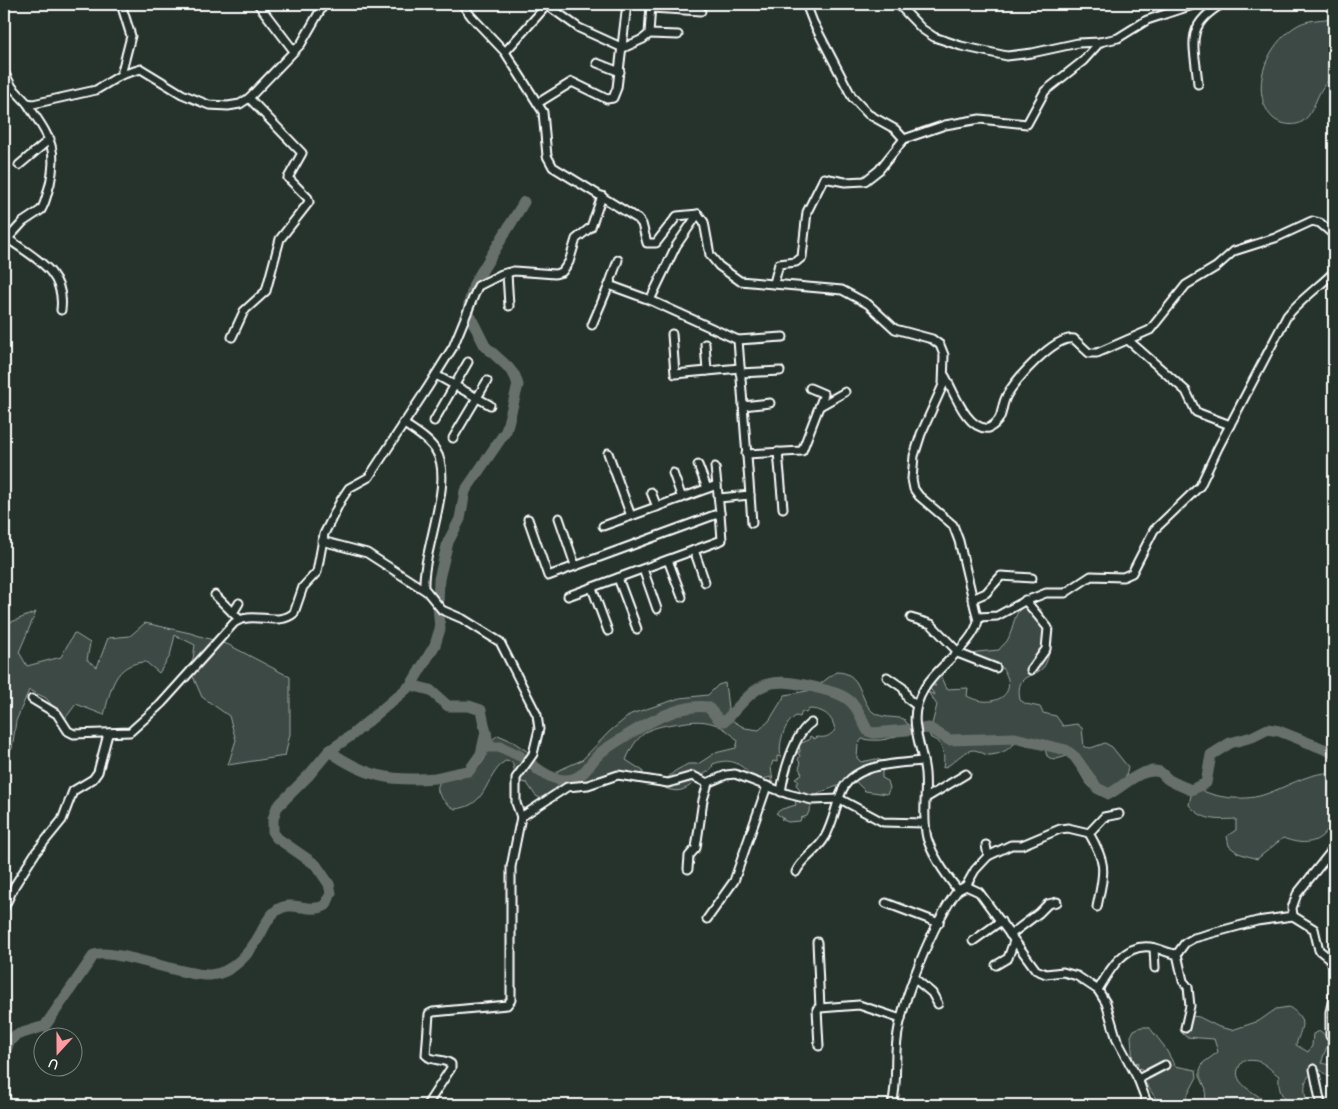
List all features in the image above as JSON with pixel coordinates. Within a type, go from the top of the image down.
[{"type":"street","points":[[121,4],[131,36],[121,75]]},
{"type":"street","points":[[258,4],[294,51]]},
{"type":"street","points":[[28,103],[96,90],[121,75],[141,69],[182,94],[214,106],[233,106],[249,98],[294,51],[309,32],[324,4]]},
{"type":"street","points":[[462,4],[470,16],[505,52],[545,114],[546,149],[551,165],[558,172],[602,196],[639,221],[644,238],[650,244],[660,238],[677,216],[698,214]]},
{"type":"street","points":[[505,52],[548,4],[579,28],[623,48],[643,40],[649,34],[651,6],[701,11]]},
{"type":"street","points":[[538,103],[572,82],[610,99],[616,93],[627,4]]},
{"type":"street","points":[[806,4],[817,32],[852,97],[868,114],[895,129],[904,138]]},
{"type":"street","points":[[898,4],[922,29],[934,37],[1007,56],[1118,38],[1147,20],[1196,4]]},
{"type":"street","points":[[1198,84],[1194,30],[1204,16],[1222,4]]},
{"type":"street","points":[[649,34],[678,35]]},
{"type":"street","points":[[774,283],[779,264],[796,262],[802,257],[807,212],[823,179],[826,177],[850,182],[865,181],[880,170],[904,138],[945,125],[980,119],[1027,124],[1045,91],[1084,61],[1100,42]]},
{"type":"street","points":[[597,63],[620,72]]},
{"type":"street","points":[[4,72],[12,87],[28,103],[50,139],[54,158],[44,206],[6,241],[54,274],[61,291],[60,310]]},
{"type":"street","points":[[4,86],[12,87]]},
{"type":"street","points":[[232,337],[244,312],[266,291],[280,239],[309,202],[308,198],[288,178],[302,153],[249,98]]},
{"type":"street","points":[[19,165],[50,139]]},
{"type":"street","points":[[32,700],[57,714],[68,731],[78,735],[130,732],[138,727],[239,619],[285,618],[294,613],[303,587],[317,572],[322,541],[330,519],[345,493],[369,476],[436,375],[453,347],[481,284],[507,272],[529,271],[559,274],[565,270],[576,239],[591,226],[602,196]]},
{"type":"street","points":[[698,214],[704,222],[710,255],[719,266],[740,281],[754,284],[774,283],[834,288],[856,296],[868,304],[895,329],[938,342],[944,355],[945,376],[941,394],[924,425],[915,451],[912,479],[914,489],[919,496],[953,524],[978,617],[975,630],[930,679],[916,705],[915,720],[926,798],[924,823],[934,856],[958,890]]},
{"type":"street","points":[[650,300],[676,246],[698,214]]},
{"type":"street","points":[[945,376],[967,416],[976,426],[987,429],[1002,417],[1006,398],[1012,388],[1059,341],[1066,338],[1074,339],[1093,354],[1156,326],[1186,286],[1216,267],[1234,251],[1275,238],[1312,221],[1324,225],[1334,235]]},
{"type":"street","points":[[592,325],[618,260]]},
{"type":"street","points":[[507,272],[509,306]]},
{"type":"street","points":[[978,617],[997,616],[1025,600],[1046,592],[1065,593],[1092,576],[1123,577],[1132,573],[1154,530],[1200,486],[1287,316],[1296,305],[1320,287],[1334,272]]},
{"type":"street","points":[[609,285],[650,300],[738,340],[783,337]]},
{"type":"street","points":[[672,334],[675,374],[707,371],[780,371]]},
{"type":"street","points":[[738,340],[752,523]]},
{"type":"street","points":[[1128,340],[1186,390],[1196,412],[1230,425]]},
{"type":"street","points":[[705,344],[707,371]]},
{"type":"street","points":[[434,421],[468,362]]},
{"type":"street","points":[[436,375],[490,405]]},
{"type":"street","points":[[454,438],[487,381]]},
{"type":"street","points":[[746,454],[802,451],[824,394],[810,388]]},
{"type":"street","points":[[820,406],[845,392]]},
{"type":"street","points":[[743,406],[770,403]]},
{"type":"street","points":[[404,423],[434,447],[441,462],[440,492],[425,570],[424,585],[426,591]]},
{"type":"street","points":[[778,452],[783,508]]},
{"type":"street","points":[[608,453],[631,516]]},
{"type":"street","points":[[698,465],[707,488]]},
{"type":"street","points":[[568,596],[722,540],[716,467]]},
{"type":"street","points":[[673,473],[682,498]]},
{"type":"street","points":[[603,526],[717,484]]},
{"type":"street","points":[[651,492],[657,507]]},
{"type":"street","points":[[719,498],[750,496]]},
{"type":"street","points":[[528,518],[548,576],[720,513]]},
{"type":"street","points":[[559,518],[576,565]]},
{"type":"street","points":[[322,541],[367,552],[426,591],[440,609],[484,631],[503,647],[538,719],[538,736],[533,754],[528,764],[518,774],[516,781],[516,803],[521,817],[511,867],[511,1000],[507,1005],[433,1012],[429,1014],[426,1054],[432,1059],[447,1061],[451,1064],[451,1068],[427,1105]]},
{"type":"street","points":[[694,550],[705,582]]},
{"type":"street","points":[[668,560],[682,597]]},
{"type":"street","points":[[643,569],[657,609]]},
{"type":"street","points":[[972,599],[986,593],[1001,576],[1032,578]]},
{"type":"street","points":[[618,578],[637,629]]},
{"type":"street","points":[[592,588],[608,631]]},
{"type":"street","points":[[215,596],[239,619]]},
{"type":"street","points":[[1025,600],[1048,628],[1046,649],[1031,670]]},
{"type":"street","points":[[233,613],[239,603]]},
{"type":"street","points":[[911,618],[932,624],[956,652],[996,668]]},
{"type":"street","points":[[887,677],[903,688],[908,700],[916,705]]},
{"type":"street","points":[[781,792],[792,754],[803,730],[811,723]]},
{"type":"street","points":[[4,908],[15,885],[36,852],[62,820],[73,791],[93,779],[98,772],[108,734]]},
{"type":"street","points":[[796,872],[799,865],[825,838],[847,784],[870,768],[922,761]]},
{"type":"street","points":[[521,817],[564,787],[588,785],[618,775],[668,783],[693,776],[708,783],[732,774],[781,792],[812,800],[840,799],[883,822],[924,823]]},
{"type":"street","points":[[926,798],[966,774]]},
{"type":"street","points":[[688,869],[689,856],[696,848],[703,800],[708,783]]},
{"type":"street","points":[[706,919],[734,881],[767,786]]},
{"type":"street","points":[[1089,833],[1104,817],[1118,814]]},
{"type":"street","points":[[892,1105],[896,1085],[897,1041],[901,1019],[914,978],[939,923],[958,890],[966,886],[975,870],[988,856],[1011,845],[1022,845],[1060,829],[1068,828],[1089,833],[1104,862],[1104,875],[1097,907]]},
{"type":"street","points":[[986,845],[988,856]]},
{"type":"street","points":[[1293,916],[1292,908],[1297,894],[1334,848]]},
{"type":"street","points":[[966,886],[979,892],[1029,963],[1038,971],[1046,974],[1069,973],[1084,979],[1098,990],[1106,1003],[1123,1054],[1138,1079],[1148,1105]]},
{"type":"street","points":[[996,965],[1008,958],[1012,938],[1048,904],[1057,902]]},
{"type":"street","points":[[886,904],[939,923]]},
{"type":"street","points":[[1185,1028],[1185,1021],[1189,1015],[1189,1000],[1178,954],[1185,943],[1194,938],[1258,921],[1293,916],[1314,929],[1319,950],[1330,959],[1334,967]]},
{"type":"street","points":[[973,941],[1001,921]]},
{"type":"street","points":[[817,942],[820,1008]]},
{"type":"street","points":[[1098,990],[1113,966],[1124,954],[1143,947],[1178,954]]},
{"type":"street","points":[[1154,948],[1155,968]]},
{"type":"street","points":[[914,978],[927,988],[938,1004]]},
{"type":"street","points":[[1330,1036],[1330,1012],[1334,984]]},
{"type":"street","points":[[819,1046],[816,1012],[820,1008],[859,1005],[901,1019]]},
{"type":"street","points":[[1138,1079],[1165,1065]]},
{"type":"street","points":[[1314,1069],[1321,1105]]},
{"type":"shaded area","points":[[1334,18],[1334,81],[1329,80],[1324,85],[1305,120],[1293,124],[1279,122],[1273,118],[1264,104],[1261,82],[1273,49],[1280,40],[1298,25]]},
{"type":"shaded area","points":[[1029,603],[1041,609],[1049,649],[1043,668],[1028,676],[1021,684],[1019,690],[1020,700],[1026,704],[1040,707],[1043,713],[1056,716],[1063,726],[1077,724],[1082,728],[1084,747],[1091,748],[1105,743],[1112,747],[1128,767],[1125,780],[1110,794],[1101,793],[1089,786],[1067,756],[1053,760],[1047,756],[1045,749],[1024,742],[1019,742],[1007,750],[991,755],[972,750],[943,768],[943,750],[939,743],[931,738],[927,730],[932,724],[937,705],[928,692],[935,695],[927,685],[936,686],[929,678],[935,673],[941,677],[946,689],[968,688],[967,696],[977,700],[996,700],[1003,696],[1007,690],[1006,673],[998,663],[984,665],[972,656],[977,652],[999,650],[1010,636],[1017,614]]},
{"type":"shaded area","points":[[36,612],[19,652],[27,666],[61,657],[74,633],[90,643],[87,660],[97,667],[108,638],[130,636],[145,623],[190,633],[229,645],[290,677],[290,734],[285,756],[228,765],[236,740],[229,716],[202,697],[191,672],[195,645],[175,635],[170,656],[159,673],[146,662],[135,663],[120,672],[112,687],[104,715],[76,704],[64,720],[46,698],[29,690],[16,721],[12,749],[4,757],[4,625]]},
{"type":"shaded area","points":[[836,672],[845,673],[856,681],[868,707],[873,712],[880,716],[904,719],[908,729],[892,738],[881,740],[862,739],[858,744],[857,758],[861,762],[876,759],[883,761],[886,768],[882,772],[882,778],[888,781],[890,788],[887,794],[865,791],[854,780],[821,792],[816,796],[807,816],[801,818],[800,821],[788,822],[781,819],[784,819],[776,813],[796,805],[795,801],[800,799],[799,788],[796,785],[799,781],[795,778],[802,774],[799,768],[801,763],[798,760],[800,755],[796,752],[800,752],[799,744],[809,740],[810,736],[815,739],[817,737],[825,737],[835,730],[830,717],[814,709],[809,709],[806,713],[802,711],[800,717],[796,716],[792,719],[785,729],[780,746],[781,757],[777,756],[777,762],[773,761],[771,767],[774,789],[771,785],[771,777],[755,781],[742,767],[726,761],[713,764],[711,770],[685,789],[679,791],[665,788],[664,781],[675,771],[688,764],[698,764],[715,753],[736,748],[738,741],[721,727],[709,722],[695,721],[657,727],[643,734],[637,740],[626,760],[643,771],[642,778],[606,781],[541,799],[535,795],[527,783],[518,779],[512,762],[505,761],[498,768],[480,797],[466,807],[455,809],[447,804],[438,792],[439,783],[443,779],[452,775],[467,773],[481,764],[486,757],[489,745],[498,735],[512,741],[531,754],[525,759],[534,773],[557,780],[557,771],[582,760],[609,732],[631,714],[680,698],[708,695],[718,685],[725,683],[729,716],[733,721],[745,728],[759,730],[769,721],[785,695],[812,690]]},
{"type":"shaded area","points":[[1325,773],[1334,790],[1334,823],[1323,835],[1314,841],[1298,842],[1283,838],[1257,859],[1238,853],[1229,846],[1227,836],[1236,830],[1236,819],[1205,817],[1189,805],[1191,795],[1201,790],[1224,797],[1250,798],[1266,794],[1310,776]]},
{"type":"shaded area","points":[[1289,1007],[1299,1016],[1302,1024],[1296,1045],[1308,1052],[1312,1046],[1313,1034],[1320,1031],[1327,1038],[1327,1046],[1322,1063],[1329,1065],[1334,1063],[1334,1081],[1320,1070],[1311,1074],[1305,1084],[1306,1099],[1301,1105],[1283,1096],[1279,1088],[1279,1076],[1267,1066],[1255,1061],[1243,1061],[1238,1069],[1240,1081],[1245,1087],[1270,1105],[1200,1105],[1205,1103],[1206,1089],[1200,1076],[1200,1070],[1203,1063],[1218,1052],[1214,1039],[1186,1037],[1181,1032],[1183,1025],[1192,1016],[1232,1030],[1259,1021],[1276,1009]]},
{"type":"shaded area","points":[[1141,1027],[1149,1027],[1164,1046],[1175,1066],[1196,1070],[1197,1077],[1186,1098],[1195,1105],[1160,1105],[1141,1076],[1141,1068],[1136,1070],[1138,1062],[1133,1064],[1131,1036],[1134,1030]]},
{"type":"waterway","points":[[4,1056],[9,1042],[16,1035],[45,1026],[94,955],[117,955],[198,974],[218,974],[234,966],[247,954],[269,918],[282,907],[320,908],[326,905],[331,893],[329,884],[316,865],[277,838],[273,833],[273,819],[277,807],[309,775],[329,751],[352,735],[411,685],[435,645],[440,629],[438,605],[439,579],[448,542],[460,519],[465,491],[506,431],[518,385],[515,376],[507,366],[485,346],[468,312],[469,304],[474,284],[524,202]]},
{"type":"waterway","points":[[526,760],[553,778],[561,780],[576,778],[604,750],[654,720],[682,709],[708,707],[720,721],[725,721],[754,691],[772,683],[783,682],[814,687],[845,697],[855,707],[868,731],[874,733],[929,728],[949,740],[1015,738],[1066,750],[1075,757],[1097,788],[1109,794],[1140,774],[1153,771],[1160,772],[1169,780],[1191,790],[1206,783],[1211,755],[1230,743],[1252,737],[1268,729],[1279,731],[1334,753]]},
{"type":"waterway","points":[[411,685],[430,690],[448,706],[469,706],[481,710],[489,747],[501,747],[520,756]]},
{"type":"waterway","points":[[329,751],[366,772],[391,778],[435,778],[469,771],[481,754],[486,732]]},
{"type":"waterway","points":[[4,1089],[8,1105]]}]
